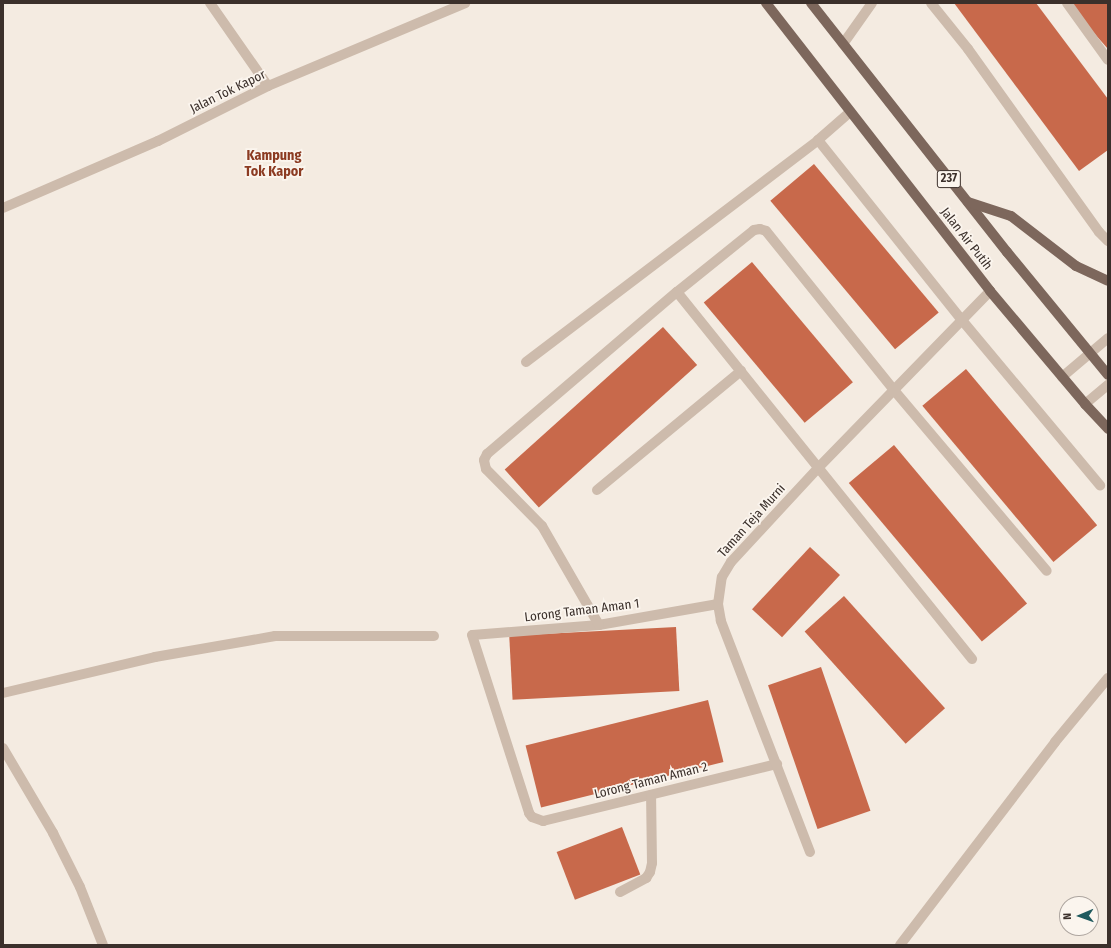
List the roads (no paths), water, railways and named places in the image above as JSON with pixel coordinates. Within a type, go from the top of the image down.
[{"type":"main road","name":"Jalan Air Putih","points":[[766,3],[990,291],[1084,404],[1108,429]]},
{"type":"main road","name":"Jalan Air Putih","points":[[811,3],[968,202],[1108,375]]},
{"type":"main road","points":[[968,202],[1011,216],[1076,266],[1108,281]]},
{"type":"street","points":[[210,3],[268,86]]},
{"type":"street","name":"Jalan Tok Kapor","points":[[3,208],[158,141],[268,86],[465,3]]},
{"type":"street","points":[[843,44],[872,3]]},
{"type":"street","points":[[932,3],[968,49],[1099,232],[1108,241]]},
{"type":"street","points":[[1067,3],[1108,60]]},
{"type":"street","points":[[526,362],[818,140],[850,112]]},
{"type":"street","points":[[818,140],[961,319],[1100,485]]},
{"type":"street","points":[[599,624],[542,526],[486,470],[484,460],[487,454],[677,292],[754,230],[760,229],[766,231],[893,390],[1047,571]]},
{"type":"street","name":"Taman Teja Murni","points":[[810,852],[721,621],[718,604],[722,577],[730,562],[818,468],[961,319],[990,291]]},
{"type":"street","points":[[677,292],[972,659]]},
{"type":"street","points":[[1062,377],[1108,338]]},
{"type":"street","points":[[597,490],[740,371]]},
{"type":"street","points":[[1084,404],[1108,385]]},
{"type":"street","name":"Lorong Taman Aman 1","points":[[532,817],[472,635],[599,624],[718,604]]},
{"type":"street","points":[[3,693],[155,657],[276,636],[434,636]]},
{"type":"street","points":[[900,945],[1055,742],[1108,678]]},
{"type":"street","points":[[3,748],[53,833],[80,887],[103,945]]},
{"type":"street","name":"Lorong Taman Aman 2","points":[[532,817],[543,821],[777,764]]},
{"type":"street","points":[[620,892],[646,878],[650,872],[652,863],[651,795]]},
{"type":"district","name":"Kampung Tok Kapor","points":[[274,164]]}]
